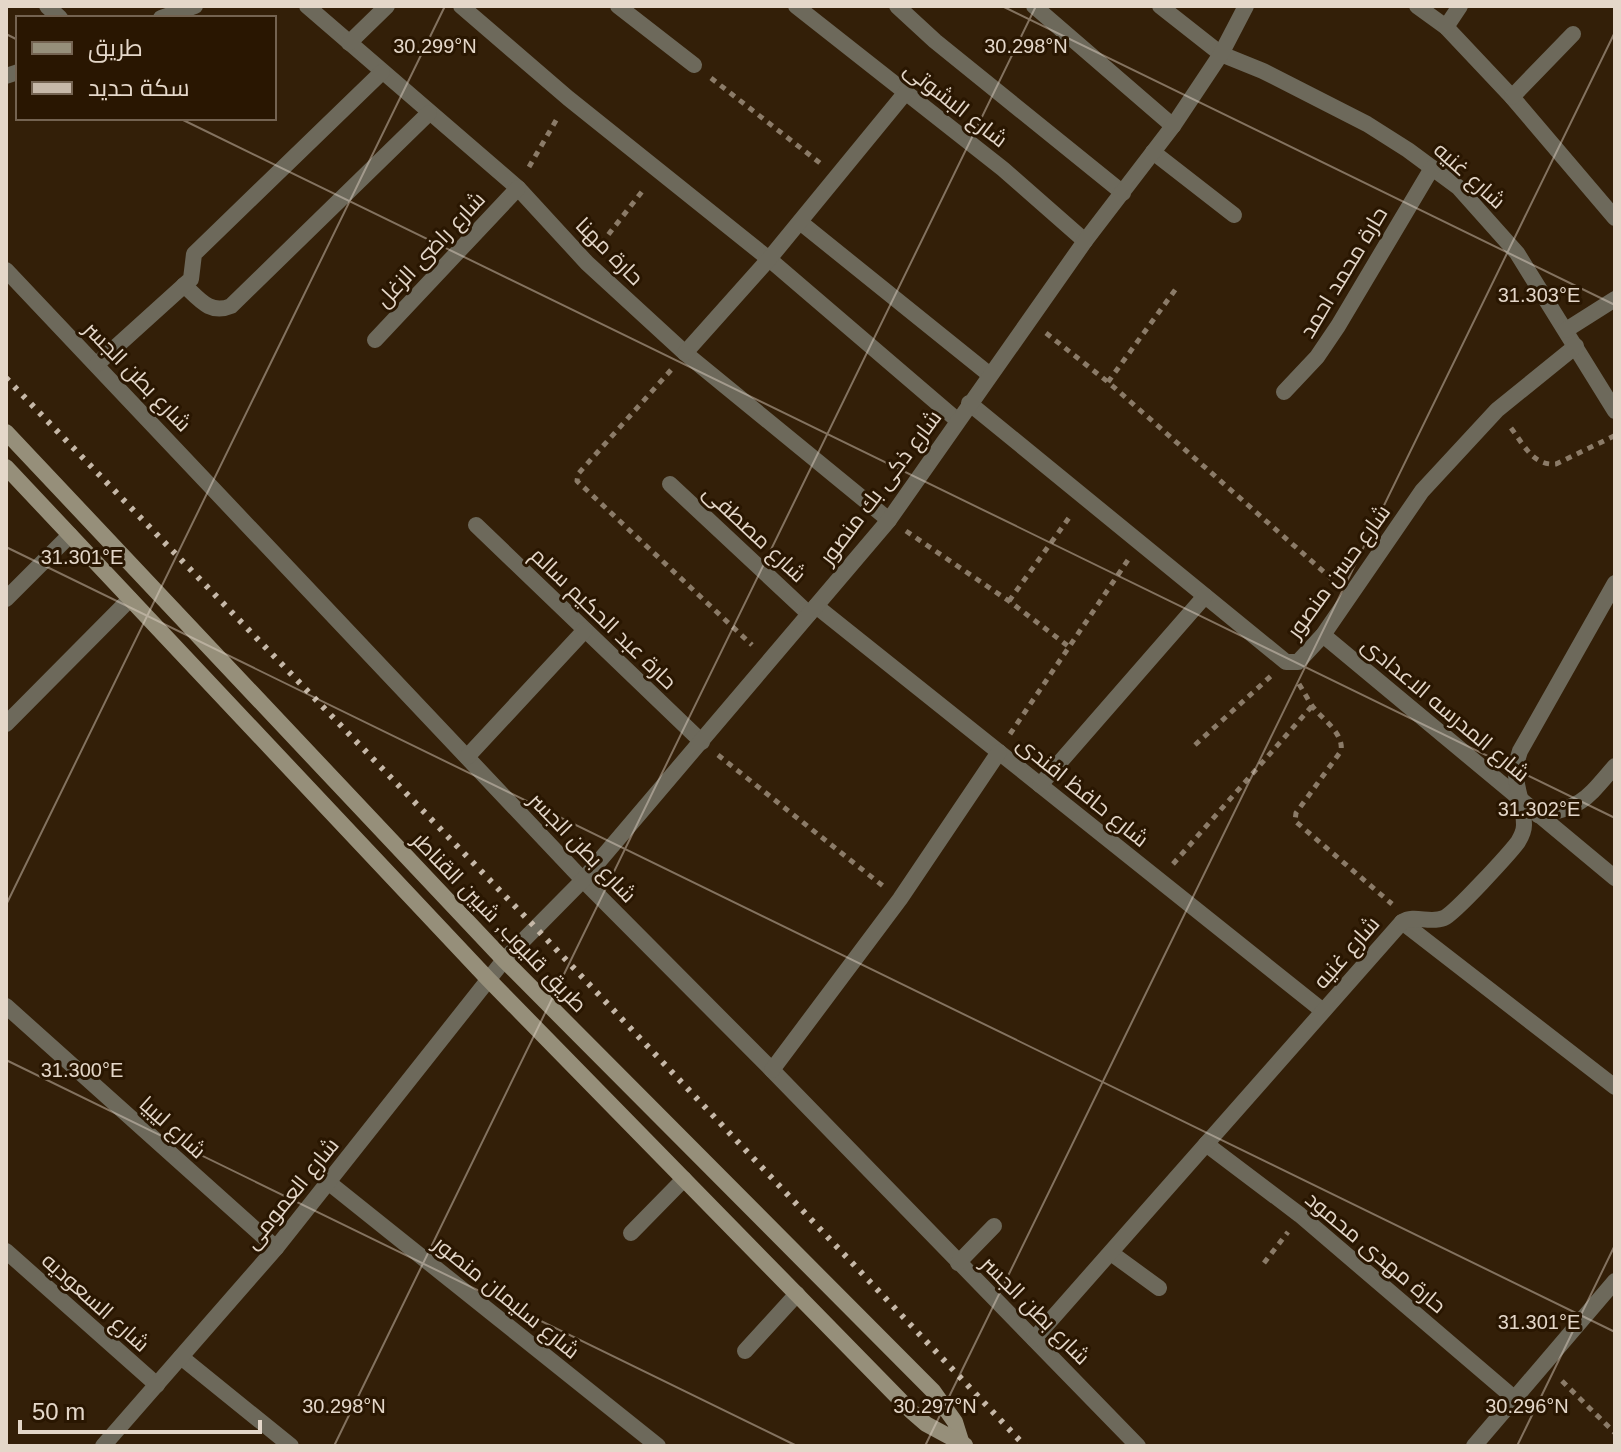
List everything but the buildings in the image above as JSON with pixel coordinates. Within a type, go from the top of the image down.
[{"type":"main road","name":"طريق قليوب, شبين القناطر","points":[[6,432],[504,960],[933,1391],[950,1414],[961,1444]]},
{"type":"main road","name":"طريق قليوب, شبين القناطر","points":[[6,467],[488,979],[911,1411],[926,1424],[961,1444]]},
{"type":"street","points":[[167,16],[195,6]]},
{"type":"street","name":"حارة مهنا","points":[[307,6],[518,188],[587,263],[685,353],[889,520]]},
{"type":"street","points":[[349,43],[387,6]]},
{"type":"street","points":[[461,6],[568,98],[769,259],[957,420]]},
{"type":"street","points":[[618,6],[694,65]]},
{"type":"street","name":"شارع البشوتى","points":[[796,6],[1003,169],[1085,241]]},
{"type":"street","points":[[897,6],[935,41],[1123,193]]},
{"type":"street","points":[[1034,6],[1173,126]]},
{"type":"street","name":"شارع غنيه","points":[[1160,6],[1221,54],[1263,71],[1367,124],[1458,187],[1517,253],[1615,411]]},
{"type":"street","name":"شارع ذكى بك منصور","points":[[504,960],[583,880],[889,520],[1085,241],[1173,126],[1221,54],[1246,6]]},
{"type":"street","points":[[1417,6],[1446,27],[1512,97],[1615,218]]},
{"type":"street","points":[[1446,27],[1460,6]]},
{"type":"street","points":[[1512,97],[1573,34]]},
{"type":"street","points":[[97,364],[192,276],[194,254],[382,72]]},
{"type":"street","points":[[685,353],[769,259],[906,92]]},
{"type":"street","points":[[184,285],[210,308],[220,311],[231,306],[429,113]]},
{"type":"street","points":[[1153,152],[1234,215]]},
{"type":"street","name":"حارة محمد احمد","points":[[1284,392],[1317,357],[1338,326],[1432,168]]},
{"type":"street","name":"شارع راضى الزغل","points":[[375,340],[518,188]]},
{"type":"street","points":[[800,222],[990,375]]},
{"type":"street","name":"شارع بطن الجسر","points":[[6,270],[583,880],[1138,1446]]},
{"type":"street","points":[[1566,330],[1615,299]]},
{"type":"street","name":"شارع حسن منصور","points":[[969,403],[1286,662],[1298,662],[1323,635],[1422,491],[1497,410],[1576,346]]},
{"type":"street","name":"شارع مصطفى","points":[[670,484],[812,610]]},
{"type":"street","name":"حارة عبد الحكيم سالم","points":[[476,525],[702,742]]},
{"type":"street","points":[[6,599],[70,535]]},
{"type":"street","name":"شارع غنيه","points":[[1034,1339],[1405,920],[1432,921],[1450,915],[1517,843],[1524,823],[1515,767],[1520,751],[1615,583]]},
{"type":"street","points":[[1040,785],[1205,596]]},
{"type":"street","points":[[6,724],[130,599]]},
{"type":"street","name":"شارع حافظ افندى","points":[[812,610],[999,752],[1323,1011]]},
{"type":"street","points":[[467,757],[585,630]]},
{"type":"street","name":"شارع المدرسه الاعدادى","points":[[1323,635],[1615,878]]},
{"type":"street","points":[[772,1070],[900,899],[999,752]]},
{"type":"street","points":[[1538,815],[1576,806],[1615,766]]},
{"type":"street","points":[[1405,920],[1615,1087]]},
{"type":"street","name":"شارع العمومى","points":[[103,1446],[276,1248],[504,960]]},
{"type":"street","name":"شارع ليبيا","points":[[6,1006],[276,1248]]},
{"type":"street","name":"حارة مهدى محمود","points":[[1206,1144],[1300,1215],[1514,1398]]},
{"type":"street","points":[[631,1233],[684,1179]]},
{"type":"street","name":"شارع سليمان منصور","points":[[328,1182],[658,1446]]},
{"type":"street","points":[[958,1263],[994,1226]]},
{"type":"street","name":"شارع السعوديه","points":[[6,1251],[157,1385]]},
{"type":"street","points":[[1111,1253],[1159,1288]]},
{"type":"street","points":[[1474,1446],[1615,1281]]},
{"type":"street","points":[[745,1351],[797,1294]]},
{"type":"street","points":[[181,1357],[291,1446]]},
{"type":"path","points":[[694,65],[837,176]]},
{"type":"path","points":[[518,188],[568,98]]},
{"type":"path","points":[[587,263],[659,170]]},
{"type":"path","points":[[1108,382],[1178,286]]},
{"type":"path","points":[[1029,320],[1108,382],[1351,595]]},
{"type":"path","points":[[685,353],[578,474],[577,481],[770,662]]},
{"type":"path","points":[[1497,410],[1536,460],[1546,465],[1556,464],[1615,436]]},
{"type":"path","points":[[1009,601],[1084,497]]},
{"type":"path","points":[[889,520],[1009,601],[1068,646]]},
{"type":"path","points":[[999,752],[1140,543]]},
{"type":"path","points":[[1195,745],[1286,662]]},
{"type":"path","points":[[1159,880],[1312,706],[1339,737],[1341,751],[1296,813],[1295,821],[1405,920]]},
{"type":"path","points":[[702,742],[900,899]]},
{"type":"path","points":[[1264,1263],[1300,1215]]},
{"type":"path","points":[[1545,1362],[1582,1403],[1615,1433]]},
{"type":"railway","points":[[6,378],[535,927],[1025,1446]]}]
